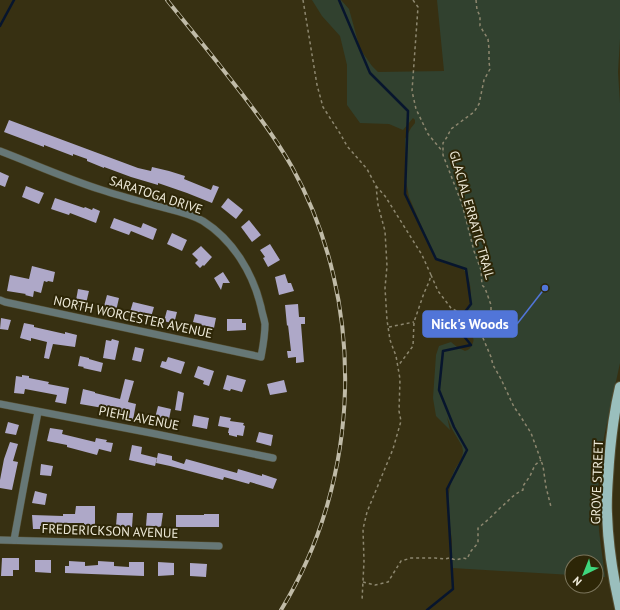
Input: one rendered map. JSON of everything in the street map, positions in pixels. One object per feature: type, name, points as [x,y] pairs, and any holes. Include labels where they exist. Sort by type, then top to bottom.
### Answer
[{"type":"main road","name":"GROVE STREET","points":[[620,387],[613,419],[607,495],[608,531],[613,578],[620,608]]},
{"type":"street","name":"SARATOGA DRIVE","points":[[0,151],[101,190],[194,217],[218,232],[230,244],[240,258],[259,297],[265,325],[261,357]]},
{"type":"street","name":"NORTH WORCESTER AVENUE","points":[[0,300],[261,357]]},
{"type":"street","name":"PIEHL AVENUE","points":[[0,404],[144,431],[273,458]]},
{"type":"street","points":[[14,540],[38,412]]},
{"type":"street","name":"FREDERICKSON AVENUE","points":[[0,540],[219,546]]},
{"type":"path","points":[[303,0],[317,84],[323,107],[347,146],[367,169],[376,186],[392,206],[422,255],[438,291],[452,308],[460,313],[466,322],[480,331],[493,365],[514,408],[520,414],[531,433],[543,466],[551,508]]},
{"type":"path","points":[[413,0],[418,7],[412,91],[416,109],[428,134],[443,152]]},
{"type":"path","name":"GLACIAL ERRATIC TRAIL","points":[[476,0],[477,10],[480,16],[480,26],[488,39],[490,49],[488,62],[490,69],[484,80],[480,104],[474,112],[451,129],[443,143],[443,152],[462,204],[474,251],[482,270],[482,285],[485,288],[491,305],[491,312],[480,331]]},
{"type":"path","points":[[362,601],[364,561],[363,529],[367,512],[393,449],[401,421],[399,411],[400,379],[396,356],[390,340],[388,327],[385,288],[387,266],[385,231],[378,205],[376,186]]},
{"type":"path","points":[[398,366],[413,346],[414,322],[431,275]]},
{"type":"path","points":[[388,327],[414,322]]},
{"type":"path","points":[[363,582],[375,585],[388,582],[402,561],[411,558],[466,559],[478,543],[478,528],[507,501],[517,493],[524,490],[523,486],[525,482],[530,476],[535,465],[541,460]]},
{"type":"green space","points":[[312,0],[341,0],[349,9],[360,49],[378,72],[444,71],[437,0],[620,0],[618,72],[620,103],[620,363],[604,437],[600,466],[598,489],[599,531],[602,554],[564,554],[564,575],[452,568],[452,541],[448,499],[452,476],[462,458],[463,451],[462,446],[447,417],[450,430],[436,416],[433,398],[436,355],[439,346],[451,342],[465,351],[472,345],[472,335],[463,321],[470,301],[471,291],[469,281],[462,268],[441,262],[434,255],[409,197],[406,181],[405,139],[415,123],[415,120],[413,118],[403,130],[389,124],[360,123],[347,105],[347,65],[340,36],[322,16]]},
{"type":"building","points":[[9,120],[138,168],[151,171],[152,167],[169,171],[185,176],[184,179],[211,190],[213,185],[219,187],[212,203],[158,183],[158,185],[104,168],[87,161],[87,159],[73,154],[73,156],[44,145],[44,147],[4,132]]},
{"type":"building","points":[[0,172],[9,176],[5,187],[0,185]]},
{"type":"building","points":[[26,186],[44,193],[39,204],[22,197]]},
{"type":"building","points":[[55,198],[84,208],[85,207],[92,210],[93,208],[100,211],[96,223],[70,213],[69,215],[51,209]]},
{"type":"building","points":[[228,198],[243,210],[236,219],[221,207]]},
{"type":"building","points":[[114,218],[141,228],[143,223],[157,229],[153,240],[131,231],[129,235],[110,228]]},
{"type":"building","points":[[249,220],[261,235],[252,242],[241,227]]},
{"type":"building","points":[[172,233],[187,240],[182,251],[167,244]]},
{"type":"building","points":[[270,244],[280,260],[268,267],[263,258],[265,257],[260,250]]},
{"type":"building","points":[[201,246],[212,257],[204,266],[203,265],[200,268],[195,263],[198,260],[192,254]]},
{"type":"building","points":[[32,266],[55,272],[53,282],[44,281],[41,293],[34,291],[33,297],[25,295],[26,294],[7,291],[10,275],[29,279]]},
{"type":"building","points":[[223,272],[230,283],[223,283],[221,290],[214,278]]},
{"type":"building","points":[[285,274],[288,283],[291,283],[294,291],[279,295],[275,277]]},
{"type":"building","points":[[78,289],[89,291],[85,308],[75,306]]},
{"type":"building","points":[[107,295],[119,298],[116,311],[111,310],[111,312],[103,310]]},
{"type":"building","points":[[133,302],[154,307],[151,317],[130,312]]},
{"type":"building","points":[[298,304],[299,317],[305,317],[305,324],[301,324],[304,362],[296,363],[296,357],[288,358],[287,351],[291,351],[285,305]]},
{"type":"building","points":[[167,310],[177,312],[174,324],[164,321]]},
{"type":"building","points":[[195,314],[216,318],[214,328],[193,322]]},
{"type":"building","points":[[1,318],[11,320],[8,330],[0,329]]},
{"type":"building","points":[[227,319],[242,319],[242,323],[246,323],[246,330],[227,331]]},
{"type":"building","points":[[24,323],[34,325],[34,327],[65,334],[65,332],[77,335],[75,347],[53,344],[49,359],[44,358],[47,342],[31,338],[31,341],[20,338]]},
{"type":"building","points":[[112,339],[119,341],[115,360],[103,358],[106,340],[111,341]]},
{"type":"building","points":[[135,347],[144,349],[141,362],[132,360]]},
{"type":"building","points":[[80,356],[103,363],[101,372],[78,366]]},
{"type":"building","points":[[168,357],[185,362],[181,374],[160,367],[162,361],[166,362]]},
{"type":"building","points":[[198,366],[214,371],[209,386],[203,384],[204,381],[194,377]]},
{"type":"building","points":[[22,375],[49,382],[48,384],[69,388],[66,404],[55,402],[57,395],[25,389],[24,394],[14,393],[16,376],[22,377]]},
{"type":"building","points":[[227,375],[246,380],[242,392],[231,389],[230,391],[223,389]]},
{"type":"building","points":[[125,379],[134,381],[128,402],[136,404],[133,420],[107,412],[107,410],[103,408],[80,404],[83,389],[120,399]]},
{"type":"building","points":[[284,380],[287,392],[270,395],[267,384]]},
{"type":"building","points":[[178,391],[184,393],[181,411],[175,410]]},
{"type":"building","points":[[158,406],[171,409],[169,419],[163,418],[162,424],[154,422]]},
{"type":"building","points":[[194,415],[209,418],[207,429],[192,426]]},
{"type":"building","points":[[220,416],[231,418],[230,421],[244,423],[243,425],[245,426],[243,436],[237,435],[237,437],[229,435],[229,428],[218,426]]},
{"type":"building","points":[[8,422],[19,425],[16,435],[5,433]]},
{"type":"building","points":[[50,428],[63,430],[62,434],[95,442],[96,438],[107,440],[106,442],[113,443],[111,452],[99,449],[97,455],[67,447],[67,445],[47,441]]},
{"type":"building","points":[[259,432],[273,435],[271,446],[256,442]]},
{"type":"building","points":[[10,442],[18,444],[13,461],[18,462],[12,490],[0,488],[4,459]]},
{"type":"building","points":[[132,445],[142,447],[141,454],[157,458],[155,466],[129,460]]},
{"type":"building","points":[[158,453],[172,456],[172,460],[184,464],[186,459],[237,473],[238,469],[277,479],[273,489],[250,482],[249,484],[224,477],[223,480],[156,463]]},
{"type":"building","points":[[41,464],[53,466],[51,476],[40,475]]},
{"type":"building","points":[[35,491],[47,494],[45,505],[32,503]]},
{"type":"building","points":[[76,506],[95,506],[95,526],[84,525],[84,523],[57,523],[44,524],[44,526],[40,526],[40,529],[33,529],[32,515],[63,516],[63,514],[75,514]]},
{"type":"building","points":[[117,513],[133,513],[132,527],[116,526]]},
{"type":"building","points":[[147,513],[163,513],[161,527],[146,526]]},
{"type":"building","points":[[219,514],[219,527],[176,527],[176,515]]},
{"type":"building","points":[[2,558],[19,558],[19,570],[13,570],[13,576],[1,576]]},
{"type":"building","points":[[35,560],[51,560],[51,573],[35,572]]},
{"type":"building","points":[[69,561],[85,562],[85,566],[98,565],[98,561],[114,562],[114,566],[129,567],[129,562],[144,562],[144,576],[65,573],[65,566],[69,566]]},
{"type":"building","points":[[158,562],[174,563],[174,575],[158,576]]},
{"type":"building","points":[[190,563],[207,564],[206,577],[190,576]]},
{"type":"waterway","points":[[0,26],[14,0]]},
{"type":"waterway","points":[[339,0],[370,73],[408,111],[405,194],[436,259],[466,269],[471,304],[455,325],[471,345],[443,351],[439,390],[454,427],[467,450],[447,489],[453,589],[427,610]]},
{"type":"railway","points":[[167,0],[245,98],[285,155],[316,220],[333,275],[343,332],[345,390],[340,448],[327,504],[308,559],[281,610]]},
{"type":"place","name":"Nick's Woods","points":[[545,288]]}]
